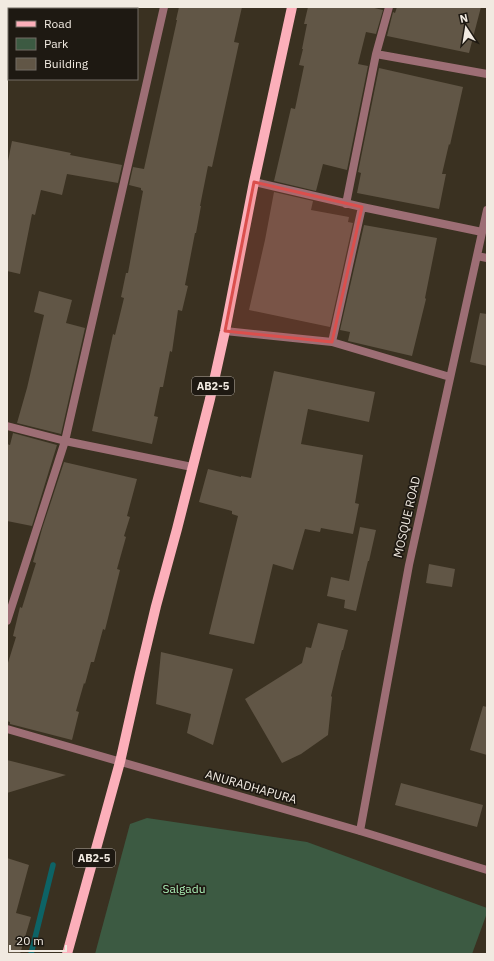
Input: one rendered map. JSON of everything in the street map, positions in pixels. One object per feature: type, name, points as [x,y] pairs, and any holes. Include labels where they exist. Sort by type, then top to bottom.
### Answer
[{"type":"main road","name":"AB2-5","points":[[67,954],[120,762],[156,606],[210,399],[254,182],[292,7]]},
{"type":"street","points":[[7,621],[65,441],[164,7]]},
{"type":"street","points":[[346,204],[376,54],[389,7]]},
{"type":"street","points":[[376,54],[487,74]]},
{"type":"street","points":[[254,182],[346,204],[482,232]]},
{"type":"street","points":[[332,342],[362,207]]},
{"type":"street","name":"MOSQUE ROAD","points":[[360,831],[408,565],[487,210]]},
{"type":"street","points":[[477,256],[487,258]]},
{"type":"street","points":[[225,331],[332,342],[450,377]]},
{"type":"street","points":[[7,426],[65,441],[192,467]]},
{"type":"street","name":"ANURADHAPURA","points":[[7,729],[360,831],[487,870]]},
{"type":"highlighted area","points":[[254,182],[362,207],[332,342],[225,331]]},
{"type":"green space","name":"Salgadu","points":[[147,818],[307,842],[487,908],[487,913],[472,954],[95,954],[130,824]]},
{"type":"building","points":[[179,7],[242,7],[234,42],[239,43],[212,167],[208,166],[185,285],[188,286],[182,311],[178,310],[172,352],[170,351],[163,387],[160,387],[154,416],[158,417],[152,444],[92,431],[113,334],[115,335],[124,298],[121,297],[126,273],[128,273],[143,191],[141,188],[129,185],[133,167],[144,169]]},
{"type":"building","points":[[308,7],[370,7],[383,10],[376,34],[366,32],[358,64],[368,66],[347,170],[323,164],[316,191],[274,181],[291,108],[295,109],[304,66],[299,65],[307,24],[304,24]]},
{"type":"building","points":[[397,7],[481,7],[469,53],[387,36],[393,12],[395,13]]},
{"type":"building","points":[[379,68],[463,87],[442,174],[446,174],[439,209],[357,193],[361,173],[358,172]]},
{"type":"building","points":[[12,141],[71,153],[70,155],[122,165],[118,183],[67,174],[62,195],[41,190],[35,215],[32,214],[20,274],[7,271],[7,166]]},
{"type":"building","points":[[274,192],[313,201],[311,210],[349,217],[348,222],[353,223],[330,327],[249,310]]},
{"type":"building","points":[[364,225],[437,238],[426,299],[412,356],[348,341],[350,332],[340,330]]},
{"type":"building","points":[[39,291],[72,300],[66,323],[85,328],[61,434],[17,423],[27,388],[44,315],[34,312]]},
{"type":"building","points":[[480,313],[487,314],[487,366],[470,362]]},
{"type":"building","points":[[274,371],[375,392],[369,422],[308,409],[301,444],[363,455],[355,503],[359,504],[353,534],[321,528],[320,532],[305,529],[293,570],[273,564],[254,644],[209,634],[238,516],[232,514],[232,511],[199,502],[208,469],[251,478]]},
{"type":"building","points":[[13,433],[57,445],[32,526],[7,521],[7,444],[10,445]]},
{"type":"building","points":[[64,462],[137,479],[127,516],[130,517],[124,536],[126,537],[117,569],[120,570],[105,630],[103,629],[94,662],[91,662],[76,711],[79,712],[72,740],[10,724],[10,722],[7,721],[7,666],[16,637],[13,636],[20,607],[22,608],[36,563],[33,562],[42,529]]},
{"type":"building","points":[[360,527],[376,530],[356,611],[344,608],[345,600],[327,596],[331,577],[349,581]]},
{"type":"building","points":[[429,564],[455,569],[452,587],[426,583]]},
{"type":"building","points":[[318,623],[348,630],[331,696],[328,735],[301,754],[282,763],[245,699],[302,663],[306,647],[311,648]]},
{"type":"building","points":[[161,652],[233,669],[213,745],[187,733],[191,714],[156,704]]},
{"type":"building","points":[[483,706],[487,707],[487,755],[470,750]]},
{"type":"building","points":[[7,760],[66,775],[7,793]]},
{"type":"building","points":[[401,783],[483,805],[477,827],[395,805]]},
{"type":"building","points":[[7,858],[29,865],[16,913],[31,917],[20,954],[7,954]]},
{"type":"waterway","points":[[31,954],[53,865]]}]
